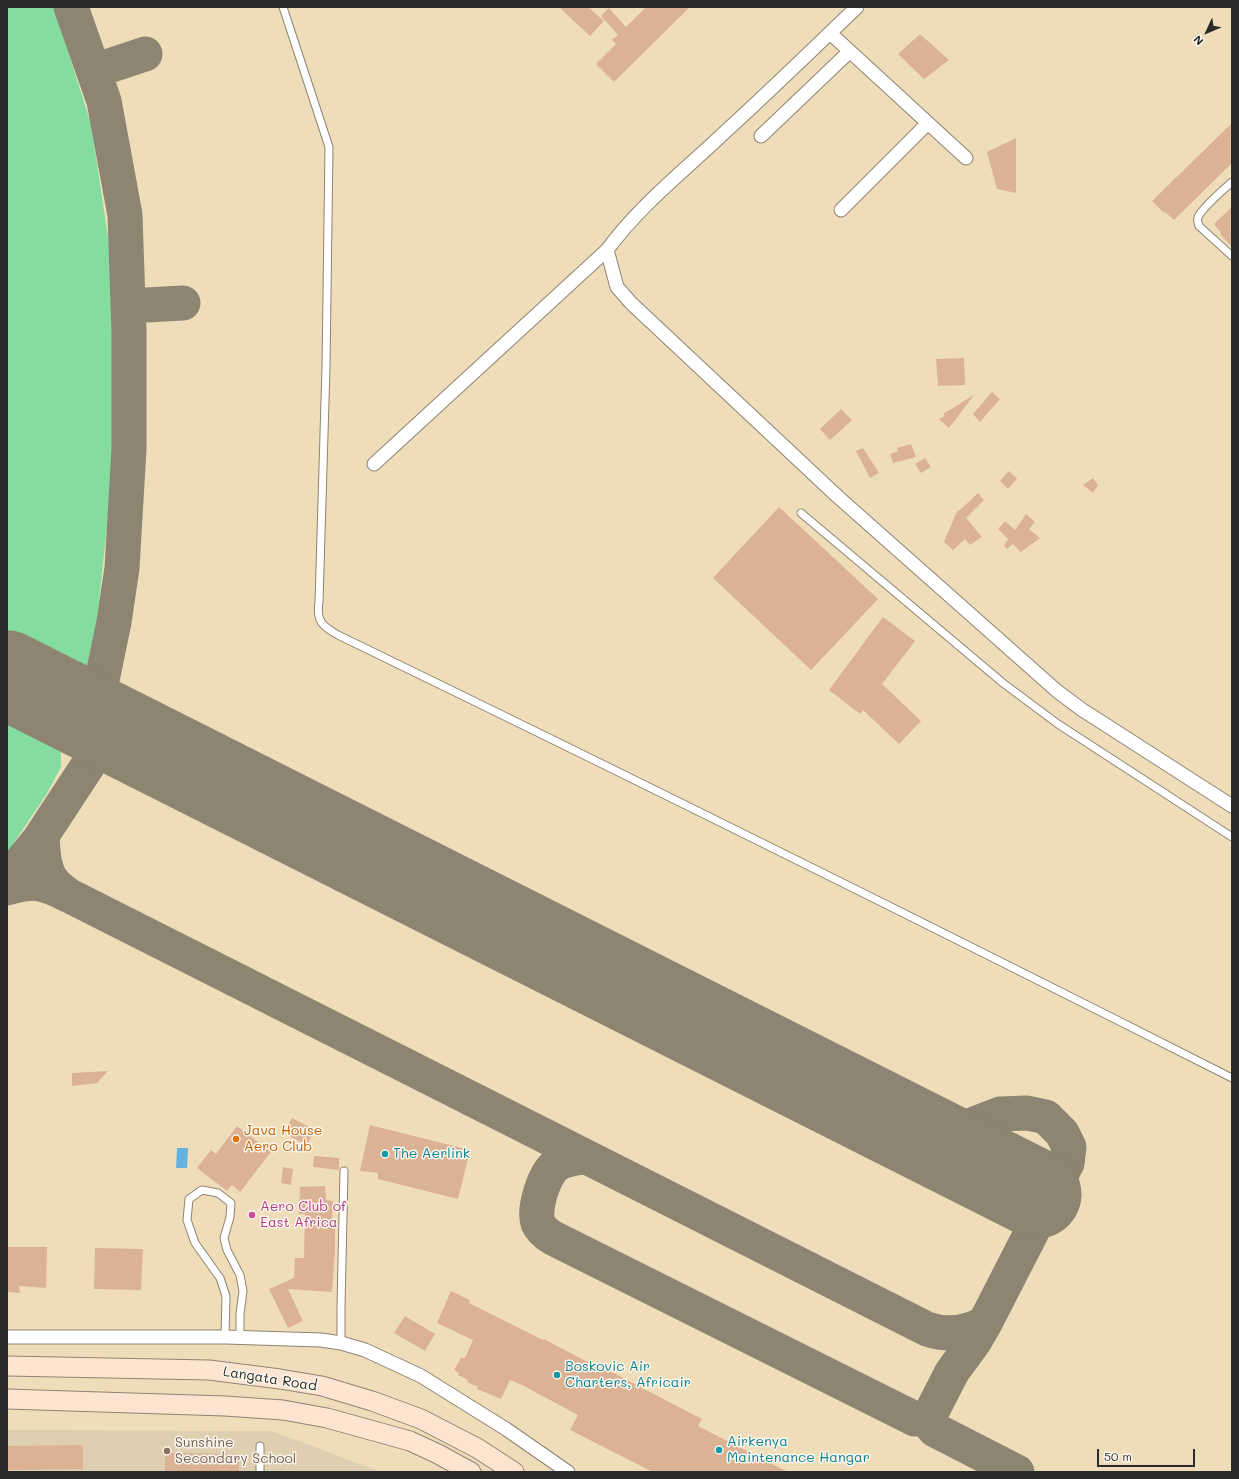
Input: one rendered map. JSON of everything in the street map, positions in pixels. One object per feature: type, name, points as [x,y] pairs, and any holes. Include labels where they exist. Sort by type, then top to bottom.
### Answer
[{"type":"main road","name":"Langata Road","points":[[7,1366],[209,1370],[280,1378],[322,1386],[372,1401],[421,1419],[477,1448],[514,1472]]},
{"type":"main road","name":"Langata Road","points":[[7,1399],[225,1406],[283,1410],[327,1418],[410,1441],[471,1472]]},
{"type":"street","points":[[374,464],[607,250],[629,223],[651,200],[747,112],[857,7]]},
{"type":"street","points":[[830,33],[966,158]]},
{"type":"street","points":[[761,136],[850,52]]},
{"type":"street","points":[[841,210],[928,123]]},
{"type":"street","points":[[607,250],[617,287],[631,303],[837,496],[1057,691],[1081,709],[1232,806]]},
{"type":"street","points":[[7,1337],[225,1337],[321,1340],[342,1343],[365,1350],[421,1376],[506,1429],[568,1472]]},
{"type":"lane","points":[[283,7],[328,147],[326,367],[319,594],[317,613],[324,627],[806,865],[1232,1078]]},
{"type":"lane","points":[[1232,182],[1203,211],[1198,217],[1197,221],[1199,226],[1232,256]]},
{"type":"lane","points":[[801,513],[997,678],[1058,724],[1232,837]]},
{"type":"lane","points":[[342,1343],[341,1307],[344,1170]]},
{"type":"lane","points":[[225,1337],[226,1296],[220,1278],[195,1244],[187,1220],[189,1199],[202,1190],[218,1193],[231,1203],[230,1217],[224,1238],[227,1250],[240,1275],[243,1291],[240,1314],[240,1338]]},
{"type":"lane","points":[[260,1446],[260,1472]]},
{"type":"shaded area","name":"Sunshine Secondary School","points":[[7,1430],[272,1431],[381,1472],[7,1472]]},
{"type":"green space","points":[[7,7],[54,7],[91,124],[109,244],[121,389],[98,612],[87,687],[7,646]]},
{"type":"green space","points":[[7,702],[58,730],[61,745],[61,767],[46,795],[7,853]]},
{"type":"water","points":[[177,1148],[188,1148],[187,1168],[176,1168]]},
{"type":"building","points":[[559,7],[588,7],[604,21],[590,36]]},
{"type":"building","points":[[646,7],[690,7],[614,82],[596,64],[616,44],[612,40],[618,35],[601,16],[609,8],[626,27]]},
{"type":"building","points":[[920,34],[949,60],[924,79],[898,54]]},
{"type":"building","points":[[1232,123],[1232,163],[1174,220],[1165,212],[1164,213],[1152,201]]},
{"type":"building","points":[[1016,138],[1016,193],[997,189],[987,152]]},
{"type":"building","points":[[1232,207],[1232,247],[1220,234],[1221,233],[1214,224]]},
{"type":"building","points":[[964,358],[965,385],[938,386],[936,359]]},
{"type":"building","points":[[992,392],[1000,399],[980,422],[973,414]]},
{"type":"building","points":[[974,395],[949,428],[939,419],[945,416],[943,414]]},
{"type":"building","points":[[841,409],[852,420],[830,440],[820,429]]},
{"type":"building","points":[[911,444],[916,457],[893,463],[890,454],[898,451],[897,448]]},
{"type":"building","points":[[863,448],[879,473],[870,478],[856,451]]},
{"type":"building","points":[[925,458],[931,467],[921,473],[915,464]]},
{"type":"building","points":[[1009,471],[1017,479],[1008,489],[1000,481]]},
{"type":"building","points":[[1093,478],[1098,485],[1093,493],[1083,485]]},
{"type":"building","points":[[978,493],[984,500],[966,518],[982,537],[970,545],[965,539],[953,550],[944,542],[958,509],[959,511]]},
{"type":"building","points":[[779,507],[878,599],[811,670],[713,578]]},
{"type":"building","points":[[1026,514],[1035,522],[1029,529],[1040,538],[1021,552],[1013,544],[1007,549],[1004,546],[1008,539],[998,529],[1005,521],[1015,530]]},
{"type":"building","points":[[883,617],[915,641],[882,684],[921,721],[899,744],[863,710],[860,714],[829,690]]},
{"type":"building","points":[[108,1071],[97,1083],[72,1086],[72,1073]]},
{"type":"building","points":[[292,1118],[315,1130],[307,1145],[287,1135],[288,1125]]},
{"type":"building","points":[[370,1125],[470,1150],[458,1199],[378,1179],[378,1173],[360,1171]]},
{"type":"building","points":[[237,1126],[271,1152],[240,1192],[232,1185],[227,1191],[197,1168],[211,1150],[216,1154]]},
{"type":"building","points":[[314,1156],[339,1158],[339,1170],[313,1167]]},
{"type":"building","points":[[283,1167],[293,1169],[291,1185],[281,1183]]},
{"type":"building","points":[[325,1186],[326,1200],[333,1201],[332,1226],[335,1226],[332,1292],[288,1289],[303,1321],[288,1328],[269,1289],[294,1278],[295,1258],[304,1258],[305,1214],[299,1214],[300,1187]]},
{"type":"building","points":[[7,1247],[47,1247],[46,1288],[19,1286],[20,1293],[7,1292]]},
{"type":"building","points":[[95,1248],[143,1249],[141,1290],[94,1289]]},
{"type":"building","points":[[451,1291],[470,1300],[469,1303],[543,1340],[544,1339],[601,1369],[602,1367],[702,1419],[698,1426],[788,1472],[653,1472],[570,1430],[578,1415],[524,1386],[510,1380],[501,1399],[477,1389],[478,1387],[467,1382],[468,1380],[458,1375],[459,1373],[454,1370],[461,1358],[465,1358],[473,1340],[437,1323]]},
{"type":"building","points":[[405,1316],[435,1334],[425,1351],[394,1333]]},
{"type":"building","points":[[83,1445],[83,1469],[7,1470],[7,1446]]},
{"type":"building","points":[[165,1453],[239,1454],[239,1472],[165,1472]]},
{"type":"taxiway","points":[[71,7],[104,101],[125,215],[129,332],[129,449],[122,568],[114,622],[102,680],[91,717]]},
{"type":"taxiway","points":[[94,71],[145,54]]},
{"type":"taxiway","points":[[128,306],[183,303]]},
{"type":"taxiway","points":[[62,703],[80,713],[91,722],[98,734],[99,741]]},
{"type":"taxiway","points":[[7,879],[39,840],[98,750],[106,742],[125,742],[143,746],[177,761]]},
{"type":"taxiway","points":[[7,888],[32,883],[45,885],[68,895],[55,884],[47,871],[44,860],[42,836]]},
{"type":"taxiway","points":[[68,895],[927,1329],[949,1333],[964,1331],[985,1323]]},
{"type":"taxiway","points":[[585,1157],[562,1161],[556,1165],[547,1176],[538,1201],[537,1209],[539,1226],[547,1234],[915,1419],[924,1419],[930,1415],[952,1372],[974,1342],[985,1323],[1067,1163],[1069,1147],[1062,1133],[1046,1117],[1027,1113],[1000,1114],[956,1131]]},
{"type":"taxiway","points":[[930,1415],[930,1423],[935,1430],[1017,1472]]},
{"type":"runway","points":[[7,675],[1037,1194]]},
{"type":"place","name":"Java House Aero Club","points":[[236,1139]]},
{"type":"place","name":"The Aerlink","points":[[385,1154]]},
{"type":"place","name":"Aero Club of East Africa","points":[[252,1215]]},
{"type":"place","name":"Boskovic Air Charters, Africair","points":[[557,1375]]},
{"type":"place","name":"Airkenya Maintenance Hangar","points":[[719,1450]]},
{"type":"place","name":"Sunshine Secondary School","points":[[167,1451]]}]
